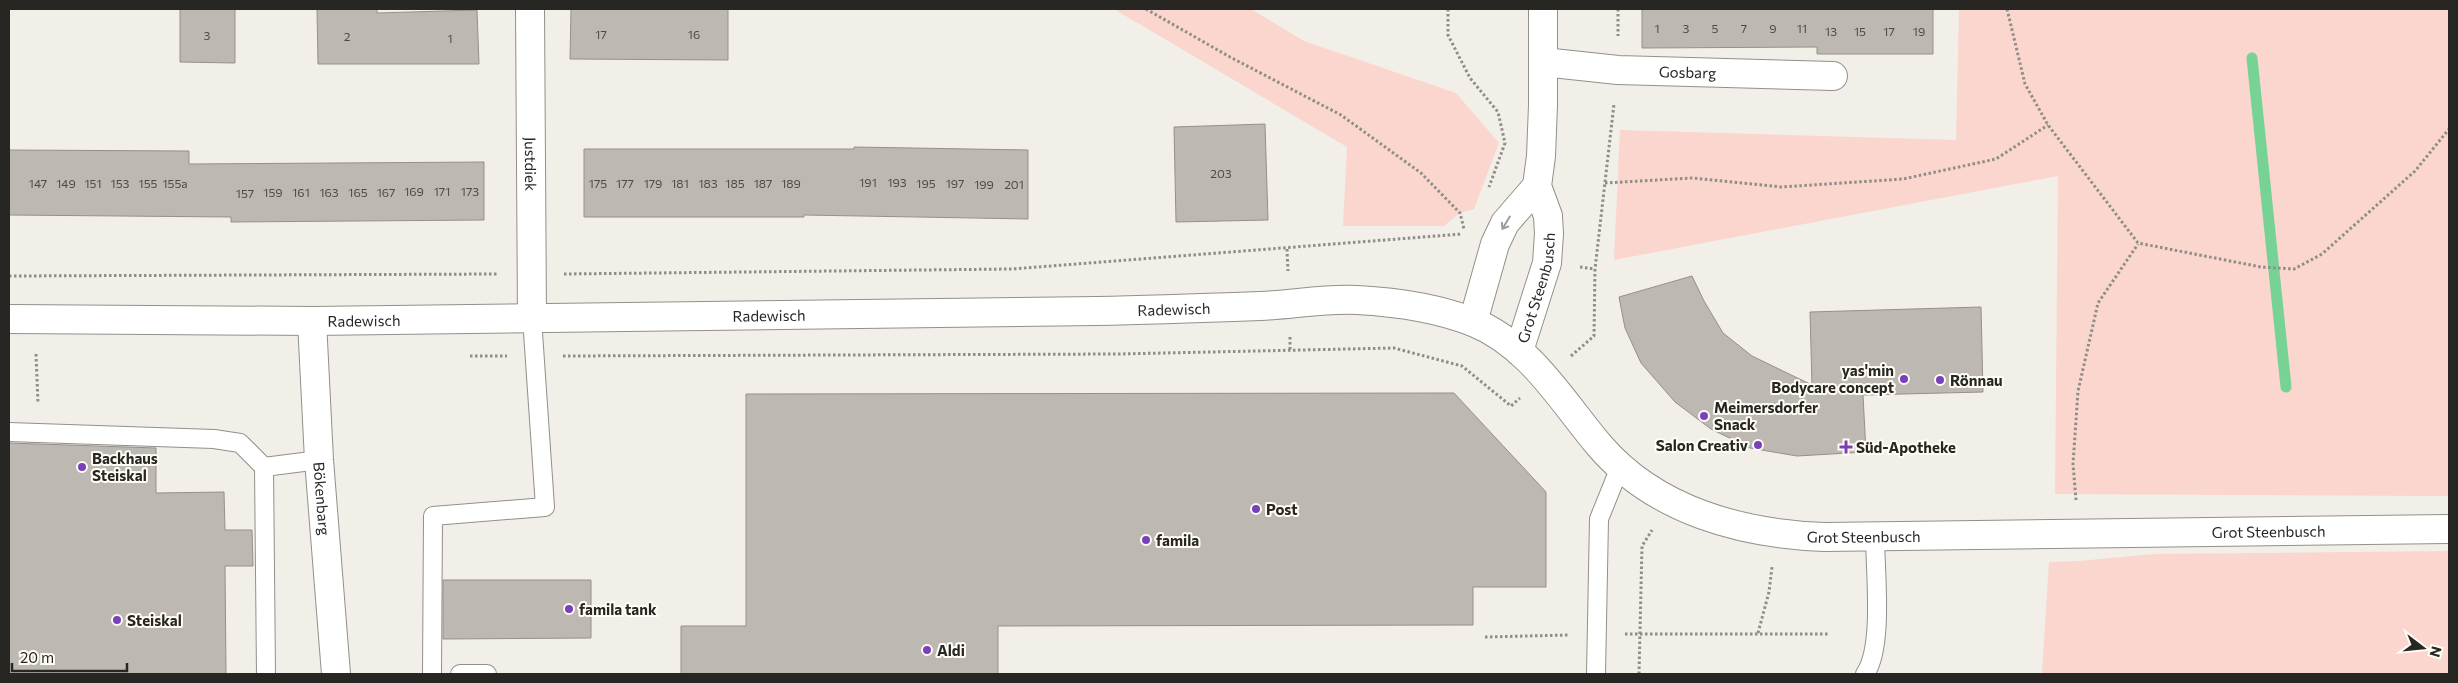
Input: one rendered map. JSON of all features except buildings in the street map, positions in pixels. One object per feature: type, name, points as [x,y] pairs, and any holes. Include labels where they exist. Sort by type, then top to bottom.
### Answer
[{"type":"street","name":"Justdiek","points":[[530,9],[532,318]]},
{"type":"street","name":"Grot Steenbusch","points":[[1544,9],[1541,156],[1537,186],[1548,216],[1550,234],[1547,263],[1519,351],[1545,376],[1599,445],[1620,467],[1669,501],[1715,520],[1775,534],[1825,537],[2449,529]]},
{"type":"street","name":"Gosbarg","points":[[1544,62],[1618,70],[1832,76]]},
{"type":"street","points":[[1473,322],[1498,237],[1517,207],[1537,186]]},
{"type":"street","name":"Radewisch","points":[[9,319],[312,321],[1106,311],[1198,309],[1356,300],[1432,310],[1473,322],[1497,335],[1519,351]]},
{"type":"street","name":"Bökenbarg","points":[[312,321],[319,460],[336,674]]},
{"type":"lane","points":[[432,674],[433,516],[545,507],[532,318]]},
{"type":"lane","points":[[9,432],[214,439],[240,443],[264,466],[266,674]]},
{"type":"lane","points":[[264,466],[319,460]]},
{"type":"lane","points":[[1596,674],[1599,519],[1620,467]]},
{"type":"lane","points":[[1866,674],[1873,656],[1876,630],[1875,536]]},
{"type":"lane","points":[[465,674],[487,674]]},
{"type":"path","points":[[1146,9],[1230,57],[1341,115],[1422,173],[1460,214],[1466,234]]},
{"type":"path","points":[[1448,9],[1448,35],[1470,78],[1498,112],[1505,143],[1486,194]]},
{"type":"path","points":[[468,356],[1118,354],[1394,348],[1462,366],[1511,406],[1594,336],[1595,269],[1618,70],[1618,9]]},
{"type":"path","points":[[2007,9],[2025,84],[2048,125],[2138,243],[2261,267],[2294,269],[2322,254],[2415,171],[2449,129]]},
{"type":"path","points":[[1605,183],[1692,178],[1781,187],[1903,179],[1996,159],[2048,125]]},
{"type":"path","points":[[1466,234],[1471,226]]},
{"type":"path","points":[[9,276],[531,274],[1012,269],[1466,234]]},
{"type":"path","points":[[2078,533],[2073,464],[2078,391],[2098,302],[2138,243]]},
{"type":"path","points":[[1547,263],[1595,269]]},
{"type":"path","points":[[27,354],[46,354]]},
{"type":"path","points":[[36,354],[38,432]]},
{"type":"path","points":[[1638,674],[1642,546],[1669,501]]},
{"type":"path","points":[[1758,633],[1769,592],[1775,534]]},
{"type":"path","points":[[1485,637],[1596,634],[1830,634]]},
{"type":"shaded area","points":[[1114,9],[1251,9],[1304,41],[1456,93],[1499,143],[1474,209],[1460,213],[1444,226],[1343,226],[1347,147]]},
{"type":"shaded area","points":[[1959,9],[2449,9],[2449,496],[2055,494],[2058,176],[1614,260],[1620,130],[1956,140]]},
{"type":"shaded area","points":[[2449,551],[2449,674],[2042,674],[2049,562],[2154,554]]},
{"type":"waterway","points":[[2252,58],[2286,387]]},
{"type":"place","name":"yas'min Bodycare concept","points":[[1904,379]]},
{"type":"place","name":"Rönnau","points":[[1940,380]]},
{"type":"place","name":"Meimersdorfer Snack","points":[[1704,416]]},
{"type":"place","name":"Salon Creativ","points":[[1758,445]]},
{"type":"place","name":"Süd-Apotheke","points":[[1846,447]]},
{"type":"place","name":"Backhaus Steiskal","points":[[82,467]]},
{"type":"place","name":"Post","points":[[1256,509]]},
{"type":"place","name":"famila","points":[[1146,540]]},
{"type":"place","name":"famila tank","points":[[569,609]]},
{"type":"place","name":"Steiskal","points":[[117,620]]},
{"type":"place","name":"Aldi","points":[[927,650]]}]
